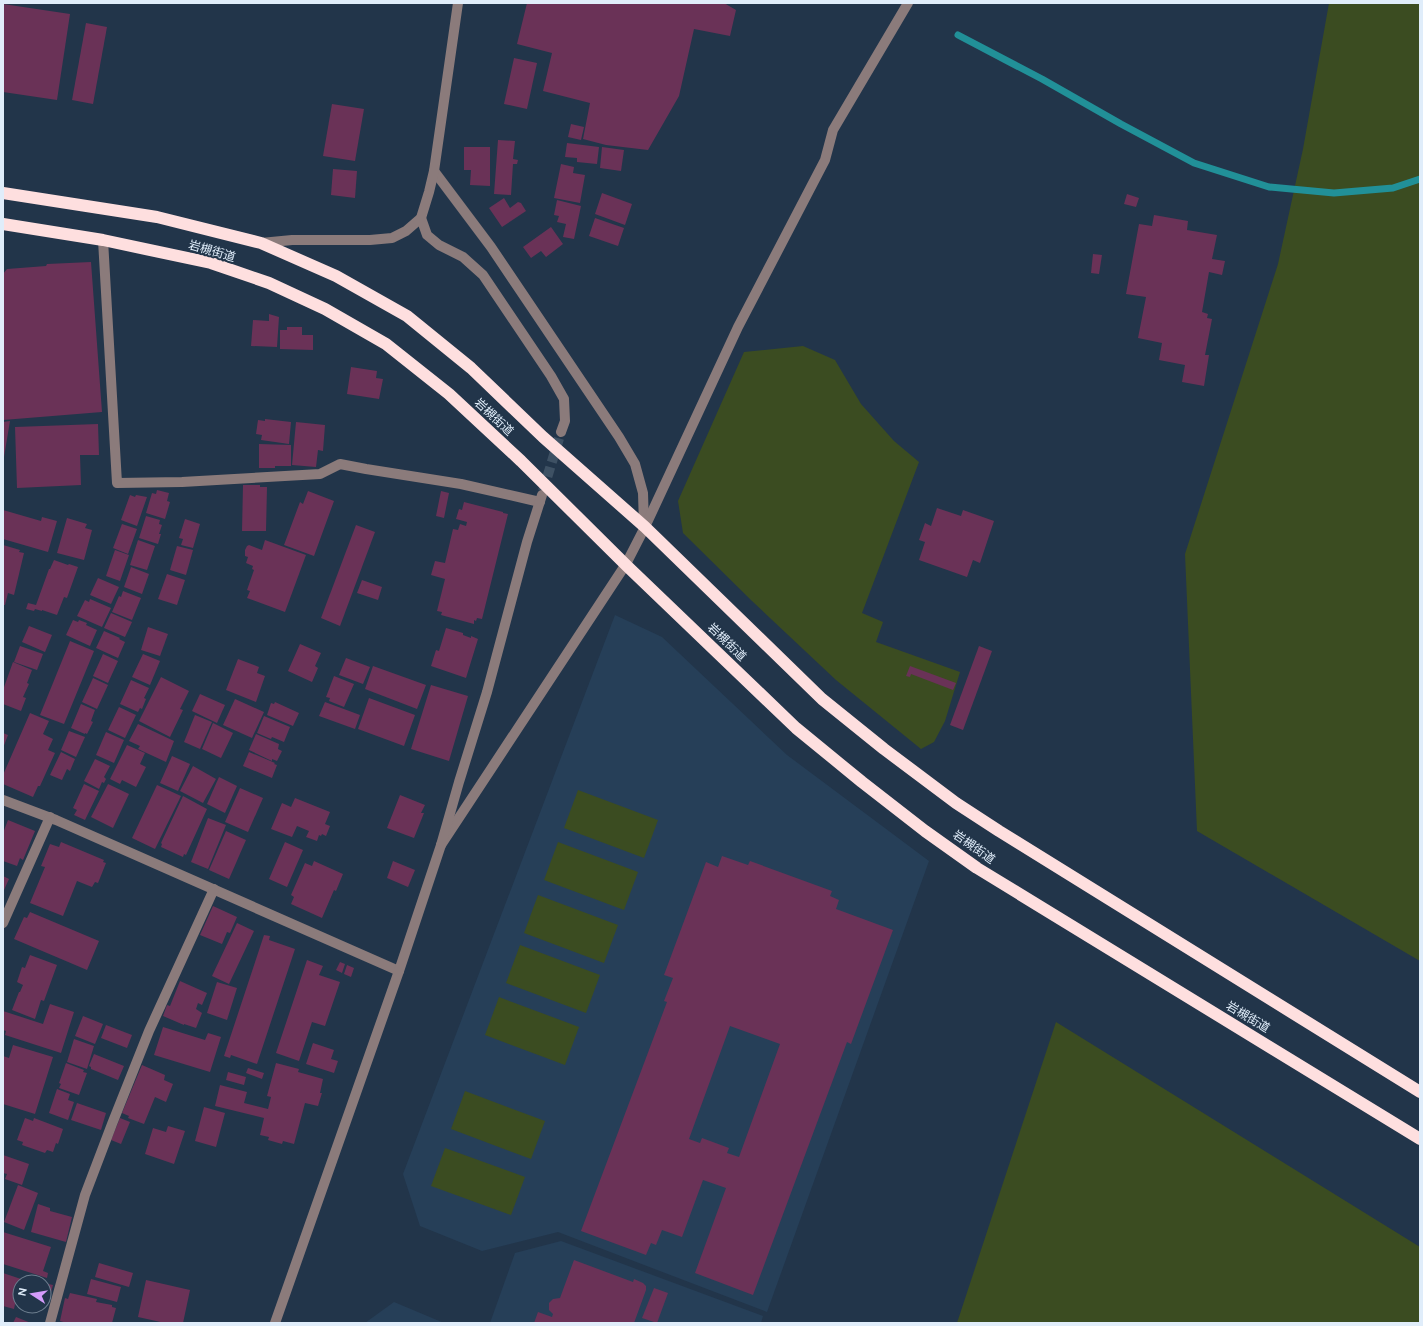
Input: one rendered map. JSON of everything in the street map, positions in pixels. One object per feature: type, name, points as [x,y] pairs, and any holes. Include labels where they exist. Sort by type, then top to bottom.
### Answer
[{"type":"highway","name":"岩槻街道","points":[[3,193],[157,217],[261,243],[336,276],[406,316],[471,368],[543,437],[644,527],[822,699],[884,749],[956,803],[1000,832],[1420,1092]]},
{"type":"highway","name":"岩槻街道","points":[[3,224],[103,240],[211,263],[269,283],[324,309],[386,344],[449,394],[521,461],[796,728],[862,782],[977,868],[1420,1139]]},
{"type":"street","points":[[261,243],[292,240],[370,240],[392,238],[406,231],[421,218],[434,171],[458,3]]},
{"type":"street","points":[[441,845],[626,564],[738,327],[825,160],[833,130],[908,3]]},
{"type":"street","points":[[434,171],[491,247],[620,437],[635,464],[643,493],[644,527]]},
{"type":"street","points":[[421,218],[427,235],[439,244],[462,256],[483,275],[550,376],[564,399],[564,421],[561,432]]},
{"type":"street","points":[[103,240],[117,483],[182,482],[320,474],[340,464],[541,498],[527,542],[487,692],[441,845],[399,970],[275,1323]]},
{"type":"street","points":[[3,800],[50,817],[399,970]]},
{"type":"street","points":[[3,923],[50,817]]},
{"type":"street","points":[[50,1323],[85,1196],[109,1131],[149,1031],[214,889]]},
{"type":"shaded area","points":[[615,615],[662,637],[787,755],[929,861],[767,1312],[558,1232],[482,1251],[420,1226],[403,1174]]},
{"type":"shaded area","points":[[561,1241],[763,1316],[761,1323],[490,1323],[515,1253]]},
{"type":"shaded area","points":[[394,1302],[444,1323],[365,1323]]},
{"type":"green space","points":[[1329,3],[1420,3],[1420,961],[1197,831],[1185,554],[1278,264],[1303,149]]},
{"type":"green space","points":[[803,346],[835,360],[861,404],[894,441],[919,462],[862,613],[883,622],[876,642],[960,672],[945,721],[934,742],[921,749],[836,680],[752,601],[683,533],[678,501],[744,352]]},
{"type":"green space","points":[[578,790],[658,820],[644,858],[564,828]]},
{"type":"green space","points":[[558,842],[638,872],[624,910],[544,880]]},
{"type":"green space","points":[[538,895],[618,925],[604,963],[524,933]]},
{"type":"green space","points":[[520,945],[600,975],[586,1013],[506,983]]},
{"type":"green space","points":[[499,997],[579,1027],[565,1065],[485,1035]]},
{"type":"green space","points":[[1056,1022],[1420,1247],[1420,1323],[957,1323]]},
{"type":"green space","points":[[465,1091],[545,1121],[531,1159],[451,1129]]},
{"type":"green space","points":[[445,1148],[525,1177],[511,1215],[431,1186]]},
{"type":"building","points":[[527,3],[724,3],[736,10],[730,36],[694,29],[679,96],[648,150],[606,145],[583,139],[590,103],[543,91],[552,53],[517,44]]},
{"type":"building","points":[[3,4],[70,14],[57,100],[3,92]]},
{"type":"building","points":[[86,23],[107,27],[93,104],[72,100]]},
{"type":"building","points":[[514,58],[537,63],[527,109],[504,104]]},
{"type":"building","points":[[332,104],[364,109],[355,161],[323,156]]},
{"type":"building","points":[[571,124],[584,127],[581,140],[568,137]]},
{"type":"building","points":[[498,140],[515,141],[513,159],[518,160],[517,164],[513,164],[511,195],[494,194]]},
{"type":"building","points":[[567,143],[599,147],[597,164],[577,162],[577,158],[565,157]]},
{"type":"building","points":[[464,147],[490,147],[490,186],[470,185],[471,170],[464,170]]},
{"type":"building","points":[[602,147],[624,150],[621,171],[600,168]]},
{"type":"building","points":[[561,164],[574,167],[573,173],[585,175],[580,203],[554,198]]},
{"type":"building","points":[[333,169],[357,171],[355,198],[331,195]]},
{"type":"building","points":[[602,193],[632,204],[625,225],[595,214]]},
{"type":"building","points":[[1127,194],[1139,198],[1136,207],[1124,204]]},
{"type":"building","points":[[504,198],[510,208],[518,202],[521,203],[526,211],[502,227],[489,208]]},
{"type":"building","points":[[557,200],[581,206],[574,239],[563,237],[566,224],[557,222],[559,216],[554,215]]},
{"type":"building","points":[[1154,215],[1188,221],[1187,230],[1217,235],[1212,259],[1225,261],[1222,275],[1209,272],[1202,312],[1208,314],[1207,318],[1212,319],[1205,355],[1209,355],[1204,386],[1182,382],[1185,365],[1159,360],[1162,343],[1138,338],[1146,297],[1126,294],[1139,224],[1152,226]]},
{"type":"building","points":[[595,218],[624,228],[618,246],[589,236]]},
{"type":"building","points":[[551,227],[563,244],[546,257],[541,251],[531,258],[523,247]]},
{"type":"building","points":[[1093,254],[1102,255],[1099,274],[1091,273]]},
{"type":"building","points":[[91,262],[102,412],[3,420],[3,274],[7,269],[46,266],[47,264]]},
{"type":"building","points":[[269,314],[279,317],[277,347],[251,346],[253,320],[269,321]]},
{"type":"building","points":[[287,327],[302,327],[302,335],[313,335],[313,350],[280,349],[280,330],[287,330]]},
{"type":"building","points":[[351,367],[377,371],[376,378],[383,379],[379,399],[347,394]]},
{"type":"building","points":[[265,419],[291,422],[289,444],[261,440],[262,435],[256,434],[258,420],[265,421]]},
{"type":"building","points":[[10,421],[4,457],[3,457],[3,422]]},
{"type":"building","points":[[296,422],[325,425],[323,451],[318,450],[316,467],[292,465]]},
{"type":"building","points":[[98,424],[99,455],[80,455],[81,485],[17,488],[15,427]]},
{"type":"building","points":[[259,444],[291,445],[291,466],[259,468]]},
{"type":"building","points":[[243,485],[260,485],[260,487],[267,487],[266,531],[242,531]]},
{"type":"building","points":[[157,490],[169,493],[167,501],[170,502],[165,519],[146,513],[152,493],[156,494]]},
{"type":"building","points":[[308,491],[334,501],[314,556],[284,545],[300,502],[303,504]]},
{"type":"building","points":[[441,491],[449,493],[444,518],[436,516]]},
{"type":"building","points":[[130,495],[135,497],[136,495],[147,497],[137,526],[121,520]]},
{"type":"building","points":[[464,502],[508,514],[482,619],[477,618],[476,621],[474,620],[474,624],[441,615],[442,612],[437,611],[445,579],[431,575],[435,561],[445,563],[453,529],[458,530],[460,524],[466,526],[467,522],[456,519],[459,509],[462,510]]},
{"type":"building","points":[[937,508],[961,516],[963,510],[994,521],[980,563],[973,560],[967,577],[919,560],[925,542],[919,540],[925,523],[931,526]]},
{"type":"building","points":[[3,510],[41,521],[42,517],[57,521],[48,552],[3,539]]},
{"type":"building","points":[[146,516],[160,520],[159,524],[162,525],[158,544],[139,538]]},
{"type":"building","points":[[67,518],[87,524],[85,528],[92,530],[84,560],[57,553]]},
{"type":"building","points":[[185,519],[200,524],[193,548],[181,545],[183,539],[179,538]]},
{"type":"building","points":[[122,524],[137,529],[128,554],[113,548]]},
{"type":"building","points":[[356,525],[375,532],[340,626],[321,618]]},
{"type":"building","points":[[138,540],[155,546],[147,570],[130,565]]},
{"type":"building","points":[[265,540],[306,555],[285,612],[247,598],[250,591],[247,590],[254,570],[252,569],[253,566],[246,563],[248,557],[245,556],[245,550],[249,545],[262,550]]},
{"type":"building","points":[[3,545],[20,550],[19,552],[24,553],[14,595],[8,593],[5,605],[3,605]]},
{"type":"building","points":[[177,546],[193,550],[186,575],[170,570]]},
{"type":"building","points":[[115,550],[129,555],[120,581],[106,576]]},
{"type":"building","points":[[54,560],[78,567],[67,598],[64,597],[57,615],[42,610],[35,609],[34,611],[26,609],[28,603],[36,605],[49,569]]},
{"type":"building","points":[[131,567],[149,574],[142,594],[124,587]]},
{"type":"building","points":[[167,574],[185,580],[177,605],[158,599]]},
{"type":"building","points":[[98,578],[119,587],[111,604],[90,595]]},
{"type":"building","points":[[362,580],[382,587],[378,600],[357,593]]},
{"type":"building","points":[[123,591],[141,598],[132,620],[112,612],[119,596],[121,597]]},
{"type":"building","points":[[90,599],[111,608],[102,627],[77,616],[85,600],[89,602]]},
{"type":"building","points":[[111,613],[132,622],[125,637],[104,628]]},
{"type":"building","points":[[73,620],[78,622],[79,620],[87,623],[86,625],[97,630],[90,646],[66,635]]},
{"type":"building","points":[[29,626],[52,635],[45,652],[22,642]]},
{"type":"building","points":[[148,627],[168,634],[160,656],[141,650]]},
{"type":"building","points":[[446,628],[463,633],[463,635],[471,638],[471,636],[478,639],[466,678],[431,666],[436,650],[439,651]]},
{"type":"building","points":[[104,631],[120,638],[119,639],[125,642],[118,658],[96,648]]},
{"type":"building","points":[[70,641],[94,651],[64,724],[40,715]]},
{"type":"building","points":[[300,644],[321,653],[315,666],[318,668],[312,682],[288,671]]},
{"type":"building","points":[[20,646],[43,654],[37,670],[14,662]]},
{"type":"building","points":[[979,646],[992,651],[963,730],[950,725]]},
{"type":"building","points":[[103,654],[118,661],[108,683],[93,676]]},
{"type":"building","points":[[143,654],[160,661],[150,685],[132,677]]},
{"type":"building","points":[[346,658],[370,667],[363,684],[339,675]]},
{"type":"building","points":[[238,659],[259,667],[257,673],[265,676],[256,702],[226,690]]},
{"type":"building","points":[[13,662],[32,670],[27,683],[29,684],[23,697],[26,698],[21,711],[3,704],[3,690]]},
{"type":"building","points":[[373,666],[426,685],[417,709],[365,689]]},
{"type":"building","points":[[910,666],[956,683],[953,690],[911,674],[910,677],[906,676]]},
{"type":"building","points":[[334,676],[354,684],[344,707],[329,701],[330,698],[326,697]]},
{"type":"building","points":[[161,677],[189,691],[180,709],[183,710],[170,737],[139,721]]},
{"type":"building","points":[[93,678],[108,685],[97,709],[82,702]]},
{"type":"building","points":[[131,680],[149,688],[144,698],[146,699],[142,709],[140,708],[138,712],[120,704]]},
{"type":"building","points":[[431,685],[468,696],[449,761],[411,749]]},
{"type":"building","points":[[200,694],[225,705],[217,723],[192,711]]},
{"type":"building","points":[[369,698],[415,715],[404,746],[358,729]]},
{"type":"building","points":[[235,699],[264,712],[252,738],[223,725]]},
{"type":"building","points":[[275,702],[299,713],[293,726],[267,715],[271,703],[274,704]]},
{"type":"building","points":[[325,702],[360,715],[355,729],[319,716]]},
{"type":"building","points":[[81,704],[95,710],[91,721],[93,722],[87,734],[71,728]]},
{"type":"building","points":[[119,707],[136,715],[125,738],[108,730]]},
{"type":"building","points":[[30,713],[49,721],[43,734],[53,739],[48,750],[55,753],[40,786],[38,786],[33,797],[3,784],[3,775]]},
{"type":"building","points":[[195,715],[212,722],[200,749],[184,742]]},
{"type":"building","points":[[264,716],[290,727],[284,742],[272,737],[271,739],[257,733]]},
{"type":"building","points":[[213,723],[233,733],[221,758],[202,749]]},
{"type":"building","points":[[138,724],[174,741],[166,762],[138,749],[140,746],[129,741]]},
{"type":"building","points":[[69,731],[85,737],[76,757],[61,750]]},
{"type":"building","points":[[106,732],[124,740],[114,763],[96,755]]},
{"type":"building","points":[[3,733],[8,735],[3,748]]},
{"type":"building","points":[[256,734],[279,744],[278,749],[282,751],[277,761],[272,759],[272,761],[249,750]]},
{"type":"building","points":[[127,745],[145,753],[140,764],[146,767],[136,787],[122,780],[120,784],[110,779]]},
{"type":"building","points":[[61,752],[75,759],[70,771],[67,769],[62,780],[50,775]]},
{"type":"building","points":[[249,752],[277,765],[272,778],[243,766]]},
{"type":"building","points":[[172,756],[190,764],[178,791],[160,783]]},
{"type":"building","points":[[95,759],[110,766],[104,777],[106,779],[104,783],[102,782],[99,789],[84,781]]},
{"type":"building","points":[[193,766],[216,779],[203,803],[180,791]]},
{"type":"building","points":[[219,777],[237,786],[225,813],[207,804]]},
{"type":"building","points":[[84,784],[99,791],[85,820],[74,815],[77,810],[73,808]]},
{"type":"building","points":[[108,784],[129,794],[113,828],[91,817]]},
{"type":"building","points":[[157,785],[181,796],[155,849],[132,838]]},
{"type":"building","points":[[240,788],[263,798],[248,832],[225,822]]},
{"type":"building","points":[[400,795],[425,805],[421,813],[424,813],[414,838],[387,828]]},
{"type":"building","points":[[183,796],[207,809],[186,855],[184,854],[183,857],[161,847],[161,843]]},
{"type":"building","points":[[295,798],[330,812],[325,824],[330,826],[326,836],[322,834],[321,836],[319,835],[317,841],[306,837],[309,831],[297,826],[292,837],[271,829],[282,803],[291,807]]},
{"type":"building","points":[[208,818],[226,825],[208,869],[191,862]]},
{"type":"building","points":[[8,820],[35,831],[23,860],[20,858],[17,866],[3,861],[3,833]]},
{"type":"building","points":[[226,831],[246,840],[229,879],[209,870]]},
{"type":"building","points":[[61,842],[104,860],[103,862],[106,863],[98,883],[95,882],[92,887],[77,881],[63,916],[30,903],[45,867],[41,866],[50,844],[59,847]]},
{"type":"building","points":[[285,842],[303,850],[287,887],[269,879]]},
{"type":"building","points":[[722,856],[748,865],[750,861],[832,891],[830,896],[839,900],[836,909],[893,930],[851,1044],[847,1042],[753,1295],[695,1273],[726,1188],[703,1180],[682,1237],[662,1230],[656,1245],[651,1243],[646,1255],[581,1231],[667,1002],[664,1001],[673,978],[664,975],[706,862],[718,867]],"holes":[[[730,1026],[780,1044],[739,1157],[727,1153],[729,1148],[702,1138],[700,1143],[689,1139]]]},
{"type":"building","points":[[314,861],[343,874],[336,891],[334,890],[322,918],[291,904],[294,897],[291,895],[305,863],[312,866]]},
{"type":"building","points":[[393,861],[415,870],[408,887],[387,878]]},
{"type":"building","points":[[3,876],[9,879],[4,890],[3,890]]},
{"type":"building","points":[[213,906],[237,917],[230,933],[227,932],[222,944],[200,935]]},
{"type":"building","points":[[30,912],[99,941],[87,970],[14,939],[24,917],[27,918]]},
{"type":"building","points":[[237,923],[254,931],[229,984],[212,976]]},
{"type":"building","points":[[264,935],[270,936],[269,940],[295,949],[257,1064],[231,1055],[230,1058],[224,1056]]},
{"type":"building","points":[[30,955],[57,965],[44,1001],[41,1000],[35,1019],[12,1010],[23,985],[17,982],[22,967],[25,968]]},
{"type":"building","points":[[307,960],[323,966],[319,975],[340,982],[325,1026],[312,1022],[299,1061],[276,1053]]},
{"type":"building","points":[[340,962],[345,964],[342,973],[336,970]]},
{"type":"building","points":[[347,965],[354,968],[351,977],[344,974]]},
{"type":"building","points":[[180,981],[207,993],[202,1005],[198,1003],[196,1009],[202,1013],[196,1028],[184,1025],[163,1016],[167,1005],[170,1006]]},
{"type":"building","points":[[217,982],[237,988],[227,1020],[207,1013]]},
{"type":"building","points":[[50,1004],[74,1012],[61,1053],[5,1035],[6,1031],[3,1030],[3,1011],[43,1024]]},
{"type":"building","points":[[83,1016],[103,1024],[95,1044],[75,1036]]},
{"type":"building","points":[[106,1025],[132,1035],[127,1048],[101,1038]]},
{"type":"building","points":[[163,1027],[205,1040],[208,1033],[221,1037],[210,1072],[154,1055]]},
{"type":"building","points":[[74,1039],[94,1046],[87,1069],[67,1062]]},
{"type":"building","points":[[313,1043],[334,1050],[331,1059],[338,1061],[334,1073],[306,1064]]},
{"type":"building","points":[[13,1045],[53,1057],[35,1114],[3,1104],[3,1056],[9,1058]]},
{"type":"building","points":[[94,1054],[124,1066],[118,1080],[91,1069],[89,1066]]},
{"type":"building","points":[[66,1063],[84,1070],[83,1072],[87,1073],[79,1095],[59,1088],[61,1084],[59,1083]]},
{"type":"building","points":[[276,1063],[299,1069],[298,1072],[323,1079],[320,1093],[322,1093],[318,1106],[305,1103],[294,1144],[283,1141],[282,1144],[268,1140],[269,1137],[260,1135],[264,1118],[215,1106],[220,1085],[247,1092],[244,1103],[268,1109],[271,1097],[267,1096]]},
{"type":"building","points":[[142,1065],[165,1075],[164,1080],[173,1084],[166,1102],[155,1097],[144,1124],[128,1118],[129,1116],[122,1113]]},
{"type":"building","points":[[248,1068],[264,1073],[262,1079],[246,1073]]},
{"type":"building","points":[[228,1072],[246,1077],[244,1085],[226,1080]]},
{"type":"building","points":[[57,1089],[70,1094],[68,1100],[74,1102],[68,1120],[49,1113]]},
{"type":"building","points":[[77,1103],[106,1113],[101,1130],[71,1120]]},
{"type":"building","points":[[204,1107],[225,1113],[216,1147],[195,1141]]},
{"type":"building","points":[[25,1118],[33,1121],[34,1118],[63,1129],[58,1144],[56,1143],[53,1152],[47,1150],[45,1153],[22,1145],[23,1142],[17,1140]]},
{"type":"building","points":[[120,1118],[130,1122],[121,1144],[111,1140]]},
{"type":"building","points":[[168,1126],[185,1131],[174,1164],[145,1154],[153,1128],[166,1132]]},
{"type":"building","points":[[3,1155],[29,1164],[22,1185],[5,1179],[7,1174],[3,1173]]},
{"type":"building","points":[[18,1185],[38,1193],[24,1230],[4,1222]]},
{"type":"building","points":[[38,1204],[50,1208],[50,1211],[72,1217],[66,1242],[31,1232]]},
{"type":"building","points":[[3,1232],[51,1247],[43,1271],[48,1274],[34,1274],[3,1264]]},
{"type":"building","points":[[574,1260],[633,1282],[634,1279],[646,1286],[646,1290],[634,1323],[534,1323],[538,1312],[552,1317],[553,1314],[549,1310],[549,1303],[553,1299],[560,1298]]},
{"type":"building","points":[[99,1263],[133,1273],[129,1287],[95,1277]]},
{"type":"building","points":[[3,1273],[12,1276],[12,1308],[3,1306]]},
{"type":"building","points":[[91,1279],[121,1287],[117,1302],[87,1294]]},
{"type":"building","points":[[146,1280],[190,1290],[183,1323],[165,1323],[138,1317]]},
{"type":"building","points":[[654,1288],[668,1293],[657,1323],[642,1318]]},
{"type":"building","points":[[70,1293],[97,1299],[96,1302],[112,1305],[112,1307],[116,1308],[112,1323],[67,1323],[60,1321],[65,1298],[68,1299]]},
{"type":"building","points":[[16,1317],[31,1323],[13,1323]]},
{"type":"waterway","points":[[958,35],[1042,79],[1194,163],[1269,187],[1334,193],[1393,188],[1420,179]]},
{"type":"tunnel","points":[[543,491],[561,432]]}]
